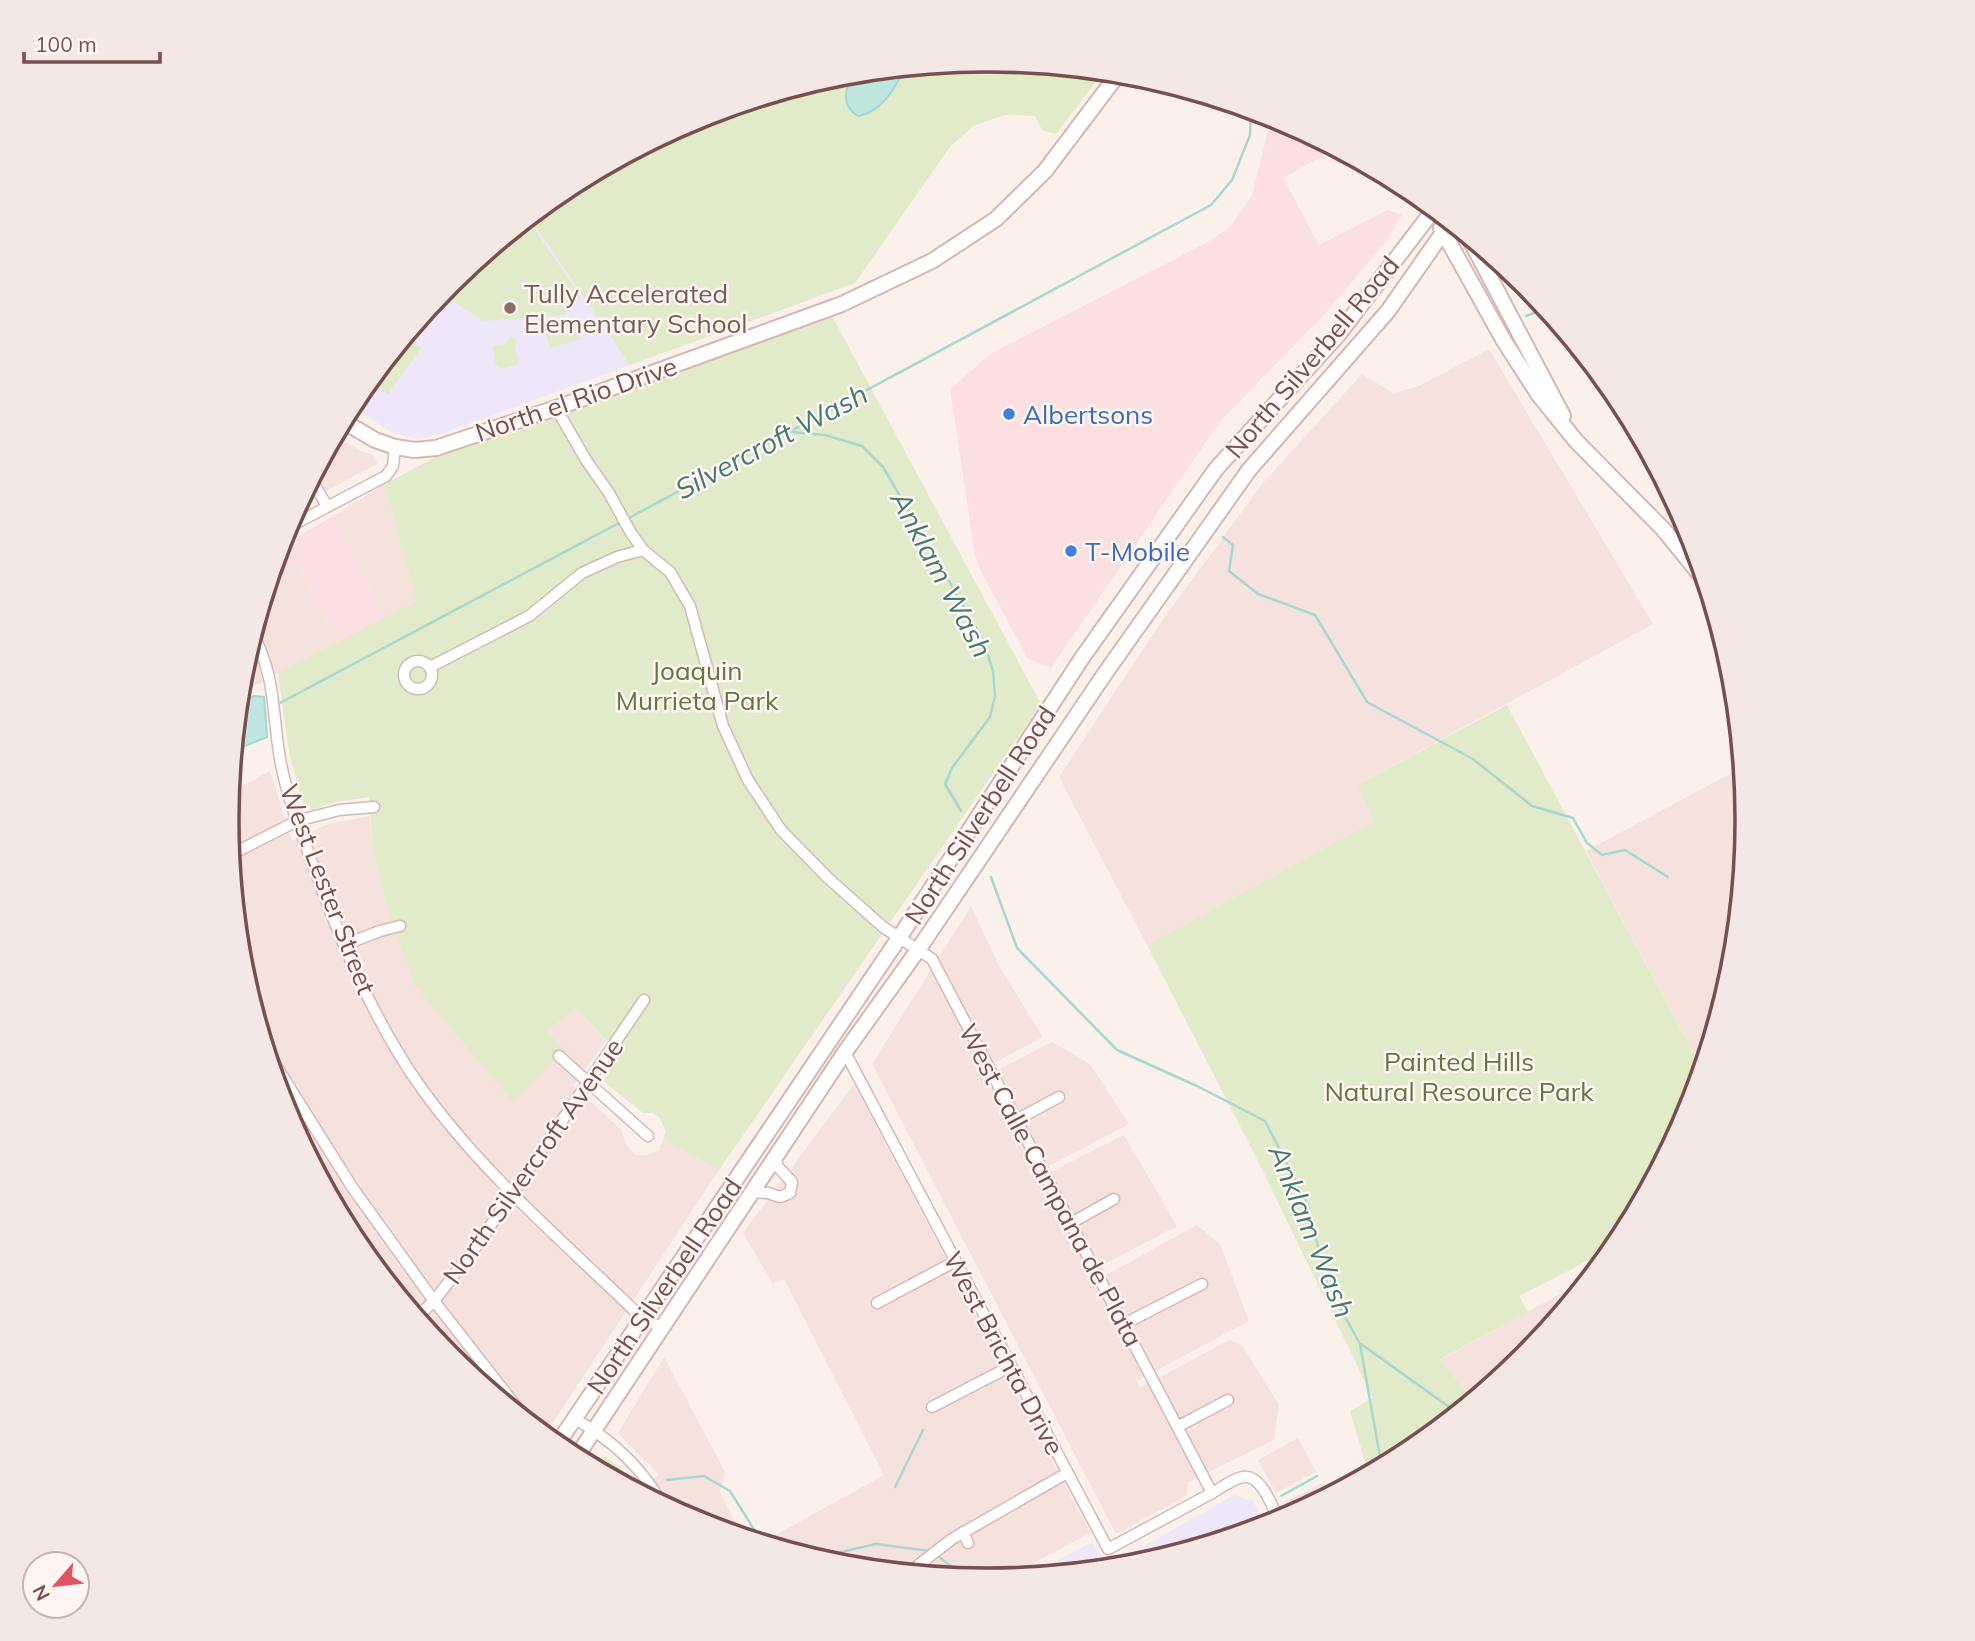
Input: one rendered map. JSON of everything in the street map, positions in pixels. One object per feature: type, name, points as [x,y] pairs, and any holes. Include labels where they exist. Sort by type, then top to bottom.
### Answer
[{"type":"main road","name":"North el Rio Drive","points":[[395,447],[415,450],[436,448],[556,408],[842,304],[932,261],[996,219],[1045,171],[1111,82]]},
{"type":"main road","name":"North Silverbell Road","points":[[563,1436],[899,937],[1082,659],[1216,468],[1338,335],[1427,214]]},
{"type":"main road","name":"North Silverbell Road","points":[[582,1449],[845,1052],[1252,464],[1388,311],[1446,228]]},
{"type":"main road","points":[[1449,231],[1516,360],[1538,394],[1576,441],[1663,529],[1690,562]]},
{"type":"main road","points":[[1479,256],[1576,441]]},
{"type":"main road","points":[[352,426],[375,440],[395,447]]},
{"type":"main road","points":[[830,1040],[845,1052]]},
{"type":"street","name":"West Calle Campana de Plata","points":[[556,408],[631,533],[643,550],[670,572],[690,606],[723,726],[748,780],[781,830],[828,878],[883,927],[932,959],[1212,1493]]},
{"type":"street","points":[[302,519],[386,476],[393,466],[395,447]]},
{"type":"street","points":[[316,488],[327,506]]},
{"type":"street","points":[[430,667],[528,616],[582,573],[617,557],[643,550]]},
{"type":"street","name":"West Lester Street","points":[[259,647],[272,681],[279,753],[297,821],[344,945],[371,1003],[415,1079],[479,1160],[641,1317],[662,1328]]},
{"type":"street","points":[[240,850],[297,821],[340,810],[374,807]]},
{"type":"street","points":[[344,945],[400,926]]},
{"type":"street","name":"North Silvercroft Avenue","points":[[423,1311],[434,1301],[514,1194],[645,1000]]},
{"type":"street","name":"West Brichta Drive","points":[[845,1052],[1108,1549],[1212,1493]]},
{"type":"street","points":[[559,1056],[648,1136]]},
{"type":"street","points":[[286,1083],[352,1187],[434,1301],[505,1393]]},
{"type":"street","points":[[1016,1120],[1059,1097]]},
{"type":"street","name":"North Silverbell Road","points":[[751,1192],[780,1197],[790,1193],[792,1182],[778,1167],[775,1156]]},
{"type":"street","points":[[1071,1223],[1114,1199]]},
{"type":"street","points":[[877,1303],[956,1261]]},
{"type":"street","points":[[1125,1324],[1202,1284]]},
{"type":"street","points":[[932,1407],[1011,1366]]},
{"type":"street","points":[[1179,1426],[1228,1400]]},
{"type":"street","points":[[575,1419],[594,1430],[633,1461],[656,1492]]},
{"type":"street","points":[[918,1566],[963,1532],[1068,1473]]},
{"type":"street","points":[[1212,1493],[1244,1477],[1252,1478],[1259,1483],[1274,1512]]},
{"type":"street","points":[[963,1532],[968,1543]]},
{"type":"shaded area","points":[[1269,127],[1327,153],[1283,178],[1319,245],[1388,210],[1402,215],[1387,240],[1326,313],[1221,420],[1051,668],[1028,659],[975,555],[950,389],[992,353],[1206,243],[1230,227],[1252,196]]},
{"type":"shaded area","name":"Tully Accelerated Elementary School","points":[[534,225],[630,365],[441,434],[417,439],[392,433],[361,412],[365,405],[393,365],[458,291]]},
{"type":"shaded area","points":[[1489,349],[1653,624],[1357,785],[1374,821],[1147,945],[1059,777],[1164,618],[1262,484],[1362,374],[1393,393],[1417,387]]},
{"type":"shaded area","points":[[343,440],[358,450],[375,456],[377,464],[312,499]]},
{"type":"shaded area","points":[[385,484],[416,601],[384,619],[333,516]]},
{"type":"shaded area","points":[[333,516],[384,619],[339,643],[290,549],[294,539]]},
{"type":"shaded area","points":[[290,549],[339,643],[251,688],[264,627]]},
{"type":"shaded area","points":[[270,771],[292,841],[328,824],[370,816],[373,851],[388,911],[414,984],[565,1050],[548,1031],[576,1008],[606,1041],[573,1086],[621,1129],[627,1146],[636,1155],[647,1155],[659,1150],[663,1140],[719,1170],[550,1427],[494,1383],[458,1350],[425,1314],[393,1276],[365,1236],[316,1152],[278,1061],[253,967],[240,869],[240,787]]},
{"type":"shaded area","points":[[1735,771],[1735,869],[1730,918],[1722,967],[1697,1060],[1586,851]]},
{"type":"shaded area","points":[[971,906],[999,966],[1043,1037],[981,1070],[984,1077],[1052,1042],[1090,1064],[1129,1124],[1036,1173],[1039,1178],[1124,1135],[1177,1226],[1086,1274],[1090,1284],[1197,1225],[1220,1244],[1249,1321],[1137,1381],[1140,1388],[1229,1340],[1242,1345],[1279,1405],[1274,1440],[1188,1482],[1187,1495],[1116,1534],[872,1064]]},
{"type":"shaded area","points":[[854,1084],[1090,1533],[1024,1568],[988,1569],[890,1563],[841,1555],[771,1537],[884,1475],[784,1279],[773,1284],[743,1233]]},
{"type":"shaded area","points":[[1573,1287],[1517,1350],[1468,1394],[1439,1361]]},
{"type":"shaded area","points":[[664,1357],[725,1472],[720,1492],[737,1526],[646,1487],[659,1475],[618,1433]]},
{"type":"shaded area","points":[[1298,1438],[1316,1472],[1276,1493],[1258,1460]]},
{"type":"shaded area","points":[[1322,1483],[1325,1489],[1285,1507],[1283,1503]]},
{"type":"shaded area","points":[[1234,1495],[1253,1501],[1261,1517],[1181,1544],[1127,1556]]},
{"type":"shaded area","points":[[1092,1542],[1102,1560],[1045,1567]]},
{"type":"green space","points":[[939,73],[1036,73],[1097,80],[1056,134],[1042,130],[1035,116],[1005,115],[973,126],[949,148],[855,283],[630,365],[534,225],[613,172],[656,149],[747,111],[841,86]]},
{"type":"green space","points":[[532,226],[581,297],[564,315],[483,321],[450,299]]},
{"type":"green space","name":"Joaquin Murrieta Park","points":[[832,316],[1041,704],[719,1170],[663,1140],[666,1131],[659,1117],[652,1113],[643,1113],[602,1080],[619,1054],[576,1008],[548,1031],[565,1050],[513,1102],[414,984],[388,911],[373,851],[369,797],[336,802],[305,812],[289,752],[278,673],[416,601],[385,484],[436,457]]},
{"type":"green space","points":[[574,318],[581,339],[550,348],[544,327]]},
{"type":"green space","points":[[511,336],[517,339],[515,348],[519,361],[517,365],[501,369],[496,365],[492,346],[505,344]]},
{"type":"green space","points":[[413,342],[421,348],[388,394],[378,387]]},
{"type":"green space","name":"Painted Hills Natural Resource Park","points":[[1507,705],[1697,1060],[1659,1152],[1636,1195],[1596,1257],[1519,1296],[1528,1312],[1439,1360],[1468,1394],[1443,1415],[1366,1466],[1350,1411],[1373,1398],[1255,1155],[1147,945],[1374,821],[1357,785]]},
{"type":"green space","points":[[607,1457],[630,1478],[613,1469],[598,1458]]},
{"type":"water","points":[[900,77],[881,104],[858,116],[847,102],[848,85]]},
{"type":"water","points":[[254,696],[264,697],[267,737],[243,747],[245,723],[249,699]]},
{"type":"waterway","name":"Silvercroft Wash","points":[[627,519],[1211,205],[1232,180],[1250,135],[1251,120]]},
{"type":"waterway","points":[[1526,316],[1536,312]]},
{"type":"waterway","name":"Anklam Wash","points":[[791,432],[825,435],[862,446],[883,467],[983,640],[993,671],[995,696],[990,717],[952,768],[945,784],[961,811]]},
{"type":"waterway","name":"Silvercroft Wash","points":[[278,704],[621,522]]},
{"type":"waterway","points":[[1223,537],[1233,545],[1229,571],[1258,594],[1315,615],[1367,702],[1473,759],[1532,806],[1573,818],[1587,843],[1602,855],[1625,850],[1668,877]]},
{"type":"waterway","name":"Anklam Wash","points":[[991,877],[1017,948],[1117,1050],[1197,1086],[1265,1121],[1308,1205],[1327,1284],[1360,1344],[1380,1457]]},
{"type":"waterway","points":[[1361,1344],[1451,1408]]},
{"type":"waterway","points":[[895,1487],[923,1430]]},
{"type":"waterway","points":[[667,1480],[704,1476],[730,1491],[756,1533]]},
{"type":"waterway","points":[[1281,1496],[1317,1476]]},
{"type":"waterway","points":[[834,1553],[876,1544],[930,1551]]},
{"type":"waterway","points":[[935,1554],[953,1568]]},
{"type":"place","name":"Tully Accelerated Elementary School","points":[[510,308]]},
{"type":"place","name":"Albertsons","points":[[1009,414]]},
{"type":"place","name":"T-Mobile","points":[[1071,551]]}]
